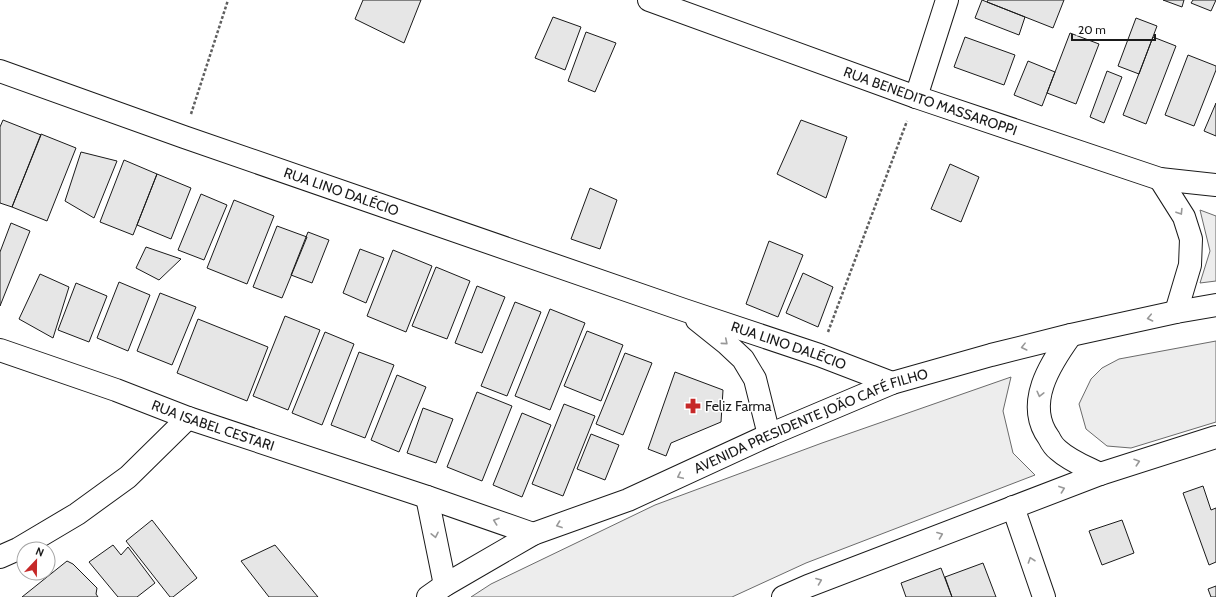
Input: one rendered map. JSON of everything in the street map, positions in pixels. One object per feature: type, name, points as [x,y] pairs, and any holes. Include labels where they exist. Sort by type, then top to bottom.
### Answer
[{"type":"street","name":"RUA BENEDITO MASSAROPPI","points":[[649,0],[916,97],[1160,179],[1216,185]]},
{"type":"street","points":[[916,97],[948,0]]},
{"type":"street","name":"RUA LINO DALÉCIO","points":[[0,71],[184,137],[684,310],[820,355],[892,383]]},
{"type":"street","points":[[1160,179],[1184,217],[1191,239],[1190,264],[1176,312]]},
{"type":"street","name":"AVENIDA PRESIDENTE JOÃO CAFÉ FILHO","points":[[437,591],[532,534],[628,500],[769,435],[892,383],[991,355],[1071,335],[1176,312],[1216,305]]},
{"type":"street","name":"RUA LINO DALÉCIO","points":[[684,310],[744,359],[755,379],[769,435]]},
{"type":"street","points":[[1071,335],[1056,355],[1041,390],[1038,405],[1039,417],[1045,433],[1057,450],[1072,460],[1100,474]]},
{"type":"street","name":"RUA ISABEL CESTARI","points":[[0,350],[116,390],[188,418],[427,497],[532,534]]},
{"type":"street","points":[[0,557],[18,549],[77,514],[128,477],[188,418]]},
{"type":"street","points":[[783,597],[808,586],[1100,474],[1216,437]]},
{"type":"street","points":[[427,497],[437,591]]},
{"type":"street","points":[[1013,507],[1044,597]]},
{"type":"path","points":[[184,137],[228,0]]},
{"type":"path","points":[[820,355],[916,97]]},
{"type":"shaded area","points":[[1200,210],[1216,216],[1216,281],[1200,283],[1210,251]]},
{"type":"shaded area","points":[[1216,341],[1216,422],[1131,448],[1107,446],[1086,429],[1079,404],[1091,379],[1102,368],[1119,359]]},
{"type":"shaded area","points":[[1011,377],[1003,411],[1013,453],[1035,475],[806,563],[732,597],[471,597],[491,584],[655,505],[822,443]]},
{"type":"building","points":[[363,0],[421,0],[404,43],[355,19]]},
{"type":"building","points":[[982,0],[1025,17],[1019,35],[975,18]]},
{"type":"building","points":[[988,0],[1064,0],[1053,28],[987,2]]},
{"type":"building","points":[[1163,0],[1184,0],[1182,7]]},
{"type":"building","points":[[1193,0],[1216,0],[1211,11],[1191,3]]},
{"type":"building","points":[[553,17],[581,27],[565,70],[535,58]]},
{"type":"building","points":[[1136,18],[1157,26],[1139,74],[1118,66]]},
{"type":"building","points":[[586,32],[616,43],[595,92],[568,81]]},
{"type":"building","points":[[1070,33],[1099,44],[1076,104],[1047,93]]},
{"type":"building","points":[[965,37],[1015,55],[1004,85],[954,67]]},
{"type":"building","points":[[1153,37],[1176,46],[1146,124],[1123,115]]},
{"type":"building","points":[[1188,55],[1216,66],[1216,70],[1194,126],[1165,115]]},
{"type":"building","points":[[1028,61],[1055,72],[1042,106],[1014,95]]},
{"type":"building","points":[[1107,71],[1122,77],[1104,123],[1090,117]]},
{"type":"building","points":[[1216,103],[1216,136],[1204,131]]},
{"type":"building","points":[[3,120],[41,135],[12,207],[0,203],[0,127]]},
{"type":"building","points":[[801,120],[847,137],[826,198],[777,174]]},
{"type":"building","points":[[41,134],[76,148],[47,221],[12,207]]},
{"type":"building","points":[[81,152],[117,161],[94,218],[65,201]]},
{"type":"building","points":[[124,160],[157,174],[133,235],[100,222]]},
{"type":"building","points":[[950,164],[979,177],[961,222],[931,209]]},
{"type":"building","points":[[157,174],[191,188],[171,239],[137,225]]},
{"type":"building","points":[[590,188],[617,200],[600,249],[571,239]]},
{"type":"building","points":[[201,194],[227,205],[204,260],[178,250]]},
{"type":"building","points":[[234,200],[274,216],[247,284],[207,268]]},
{"type":"building","points":[[11,223],[30,231],[0,306],[0,252]]},
{"type":"building","points":[[277,226],[307,237],[282,298],[253,287]]},
{"type":"building","points":[[308,232],[329,240],[312,283],[291,275]]},
{"type":"building","points":[[769,241],[803,255],[778,317],[746,304]]},
{"type":"building","points":[[146,247],[181,259],[159,280],[136,268]]},
{"type":"building","points":[[360,249],[384,258],[366,303],[343,293]]},
{"type":"building","points":[[393,250],[432,266],[406,332],[367,316]]},
{"type":"building","points":[[436,267],[470,281],[447,339],[412,326]]},
{"type":"building","points":[[803,273],[833,287],[818,327],[786,313]]},
{"type":"building","points":[[40,274],[69,287],[53,338],[19,319]]},
{"type":"building","points":[[119,282],[150,295],[128,351],[97,338]]},
{"type":"building","points":[[76,283],[107,296],[89,342],[58,330]]},
{"type":"building","points":[[477,286],[505,297],[482,353],[455,343]]},
{"type":"building","points":[[160,293],[196,307],[172,365],[137,351]]},
{"type":"building","points":[[515,302],[541,312],[507,396],[481,386]]},
{"type":"building","points":[[550,309],[585,323],[550,410],[515,396]]},
{"type":"building","points":[[285,316],[320,330],[288,410],[253,396]]},
{"type":"building","points":[[198,319],[268,347],[247,401],[177,373]]},
{"type":"building","points":[[587,331],[623,345],[601,401],[564,386]]},
{"type":"building","points":[[325,332],[354,344],[322,425],[292,413]]},
{"type":"building","points":[[359,352],[394,365],[365,438],[331,425]]},
{"type":"building","points":[[625,353],[652,363],[623,435],[596,424]]},
{"type":"building","name":"Feliz Farma","points":[[675,372],[723,390],[721,422],[671,443],[666,456],[648,449]]},
{"type":"building","points":[[397,375],[426,387],[399,452],[371,440]]},
{"type":"building","points":[[477,392],[512,406],[482,481],[447,467]]},
{"type":"building","points":[[564,404],[595,416],[563,496],[532,484]]},
{"type":"building","points":[[423,408],[453,419],[436,463],[407,453]]},
{"type":"building","points":[[522,413],[551,425],[522,497],[493,485]]},
{"type":"building","points":[[591,434],[619,445],[605,480],[577,469]]},
{"type":"building","points":[[1203,486],[1211,510],[1216,508],[1216,562],[1209,565],[1183,493]]},
{"type":"building","points":[[152,520],[197,578],[173,597],[170,597],[126,541]]},
{"type":"building","points":[[1122,520],[1134,553],[1102,565],[1089,531]]},
{"type":"building","points":[[113,545],[121,555],[128,547],[155,583],[137,597],[118,597],[89,562]]},
{"type":"building","points":[[275,545],[318,597],[269,597],[241,561]]},
{"type":"building","points":[[67,561],[73,564],[97,588],[96,594],[98,597],[22,597],[42,581],[56,581],[56,570]]},
{"type":"building","points":[[983,563],[996,597],[952,597],[945,577]]},
{"type":"building","points":[[941,568],[952,597],[906,597],[901,583]]},
{"type":"building","points":[[1216,586],[1216,597],[1211,597],[1208,589]]},
{"type":"place","name":"Feliz Farma","points":[[693,406]]}]
